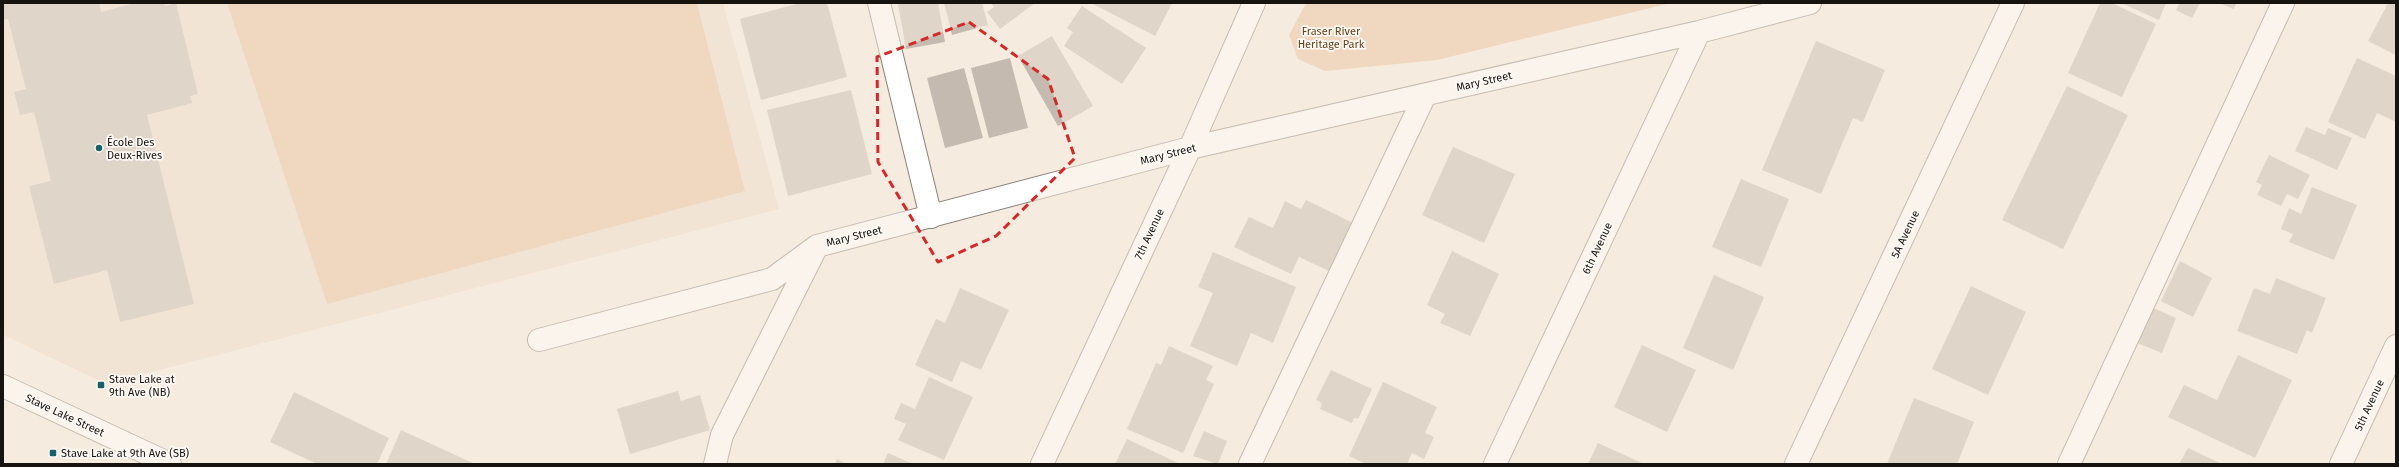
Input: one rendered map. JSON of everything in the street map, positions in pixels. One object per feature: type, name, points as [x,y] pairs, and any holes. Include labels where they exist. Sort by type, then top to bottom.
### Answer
[{"type":"street","points":[[879,3],[931,217]]},
{"type":"street","name":"7th Avenue","points":[[1042,464],[1190,148],[1254,3]]},
{"type":"street","name":"Mary Street","points":[[539,340],[772,279],[817,246],[1190,148],[1699,32],[1810,3]]},
{"type":"street","name":"5A Avenue","points":[[1796,464],[2012,3]]},
{"type":"street","points":[[2068,464],[2283,3]]},
{"type":"street","name":"6th Avenue","points":[[1495,464],[1699,32]]},
{"type":"street","points":[[1250,464],[1425,94]]},
{"type":"street","points":[[715,464],[722,435],[817,246]]},
{"type":"street","name":"5th Avenue","points":[[2341,464],[2396,346]]},
{"type":"street","name":"Stave Lake Street","points":[[3,386],[140,458],[170,464]]},
{"type":"highlighted area","points":[[969,22],[1048,79],[1075,158],[996,236],[938,262],[878,162],[877,57]]},
{"type":"shaded area","points":[[3,3],[723,3],[779,209],[106,384],[3,335]]},
{"type":"green space","points":[[227,3],[697,3],[745,191],[327,304]]},
{"type":"green space","name":"Fraser River Heritage Park","points":[[1306,3],[1671,3],[1437,60],[1325,71],[1298,59],[1289,35]]},
{"type":"building","name":"École Des Deux-Rives","points":[[3,3],[99,3],[101,12],[135,3],[164,3],[165,6],[176,3],[198,94],[190,96],[192,103],[147,115],[194,304],[120,322],[107,270],[54,284],[29,186],[51,181],[34,112],[20,115],[14,92],[26,89],[8,19],[3,20]]},
{"type":"building","points":[[800,3],[827,3],[847,77],[761,100],[740,19]]},
{"type":"building","points":[[938,3],[945,42],[906,49],[898,4]]},
{"type":"building","points":[[944,3],[982,3],[988,25],[952,35]]},
{"type":"building","points":[[991,3],[1035,3],[1000,29],[987,12],[994,7]]},
{"type":"building","points":[[1091,3],[1172,3],[1155,36]]},
{"type":"building","points":[[2100,3],[2112,3],[2156,24],[2122,97],[2068,73]]},
{"type":"building","points":[[2121,3],[2166,3],[2159,20]]},
{"type":"building","points":[[2180,3],[2200,3],[2192,18],[2176,10]]},
{"type":"building","points":[[2219,3],[2236,3],[2234,9]]},
{"type":"building","points":[[2388,3],[2396,3],[2396,55],[2368,41]]},
{"type":"building","points":[[1082,6],[1146,48],[1122,84],[1064,46],[1073,32],[1067,28]]},
{"type":"building","points":[[1052,36],[1093,106],[1058,126],[1018,56]]},
{"type":"building","points":[[1816,41],[1885,70],[1863,122],[1853,118],[1821,194],[1762,170]]},
{"type":"building","points":[[1010,58],[1028,128],[989,138],[971,68]]},
{"type":"building","points":[[2357,58],[2396,76],[2396,122],[2377,113],[2365,139],[2328,122]]},
{"type":"building","points":[[964,68],[983,138],[945,148],[927,78]]},
{"type":"building","points":[[2067,86],[2128,115],[2063,249],[2002,220]]},
{"type":"building","points":[[851,90],[872,174],[788,196],[767,110]]},
{"type":"building","points":[[2306,127],[2325,135],[2328,128],[2352,138],[2337,170],[2295,151]]},
{"type":"building","points":[[1453,147],[1515,174],[1484,243],[1422,215]]},
{"type":"building","points":[[2269,155],[2310,175],[2298,199],[2287,194],[2281,206],[2257,195],[2262,185],[2256,182]]},
{"type":"building","points":[[1741,179],[1789,199],[1761,267],[1712,247]]},
{"type":"building","points":[[2312,187],[2357,205],[2334,260],[2289,242],[2293,234],[2281,229],[2289,208],[2301,214]]},
{"type":"building","points":[[1306,200],[1353,223],[1329,271],[1299,257],[1291,274],[1234,247],[1249,217],[1273,228],[1285,201],[1301,209]]},
{"type":"building","points":[[1452,251],[1499,274],[1470,336],[1440,323],[1445,314],[1427,305]]},
{"type":"building","points":[[1213,252],[1296,287],[1273,343],[1251,333],[1237,366],[1190,346],[1213,293],[1198,287]]},
{"type":"building","points":[[2180,261],[2212,278],[2193,317],[2161,301]]},
{"type":"building","points":[[1714,275],[1764,297],[1733,370],[1683,348]]},
{"type":"building","points":[[2276,278],[2326,298],[2312,333],[2307,330],[2297,354],[2237,331],[2254,288],[2270,294]]},
{"type":"building","points":[[1971,286],[2026,312],[1988,395],[1932,369]]},
{"type":"building","points":[[960,288],[1009,310],[981,370],[961,361],[952,382],[915,365],[936,319],[945,323]]},
{"type":"building","points":[[2151,307],[2176,318],[2162,353],[2137,343]]},
{"type":"building","points":[[1642,345],[1696,370],[1667,432],[1614,407]]},
{"type":"building","points":[[1169,346],[1213,366],[1206,380],[1214,384],[1183,453],[1127,429],[1156,363],[1161,365]]},
{"type":"building","points":[[2238,355],[2292,380],[2255,458],[2168,417],[2184,385],[2217,400]]},
{"type":"building","points":[[1331,370],[1372,389],[1358,419],[1354,418],[1352,423],[1320,409],[1322,403],[1316,400]]},
{"type":"building","points":[[929,377],[973,397],[944,460],[898,440],[906,424],[894,419],[901,403],[915,409]]},
{"type":"building","points":[[1383,382],[1437,407],[1425,433],[1434,437],[1424,459],[1412,453],[1407,464],[1366,464],[1349,456]]},
{"type":"building","points":[[678,391],[681,401],[700,395],[710,430],[630,454],[617,409]]},
{"type":"building","points":[[294,392],[389,438],[377,464],[317,464],[270,442]]},
{"type":"building","points":[[1914,398],[1974,422],[1957,464],[1887,464]]},
{"type":"building","points":[[401,430],[475,464],[386,464]]},
{"type":"building","points":[[1204,431],[1227,441],[1218,464],[1193,456]]},
{"type":"building","points":[[1127,439],[1180,464],[1115,464]]},
{"type":"building","points":[[1598,443],[1644,464],[1588,464]]},
{"type":"building","points":[[2188,448],[2222,464],[2179,464]]},
{"type":"building","points":[[888,453],[913,464],[883,464]]},
{"type":"building","points":[[837,459],[846,464],[835,464]]},
{"type":"place","name":"École Des Deux-Rives","points":[[99,148]]},
{"type":"place","name":"Stave Lake at 9th Ave (NB)","points":[[101,385]]},
{"type":"place","name":"Stave Lake at 9th Ave (SB)","points":[[53,453]]}]
